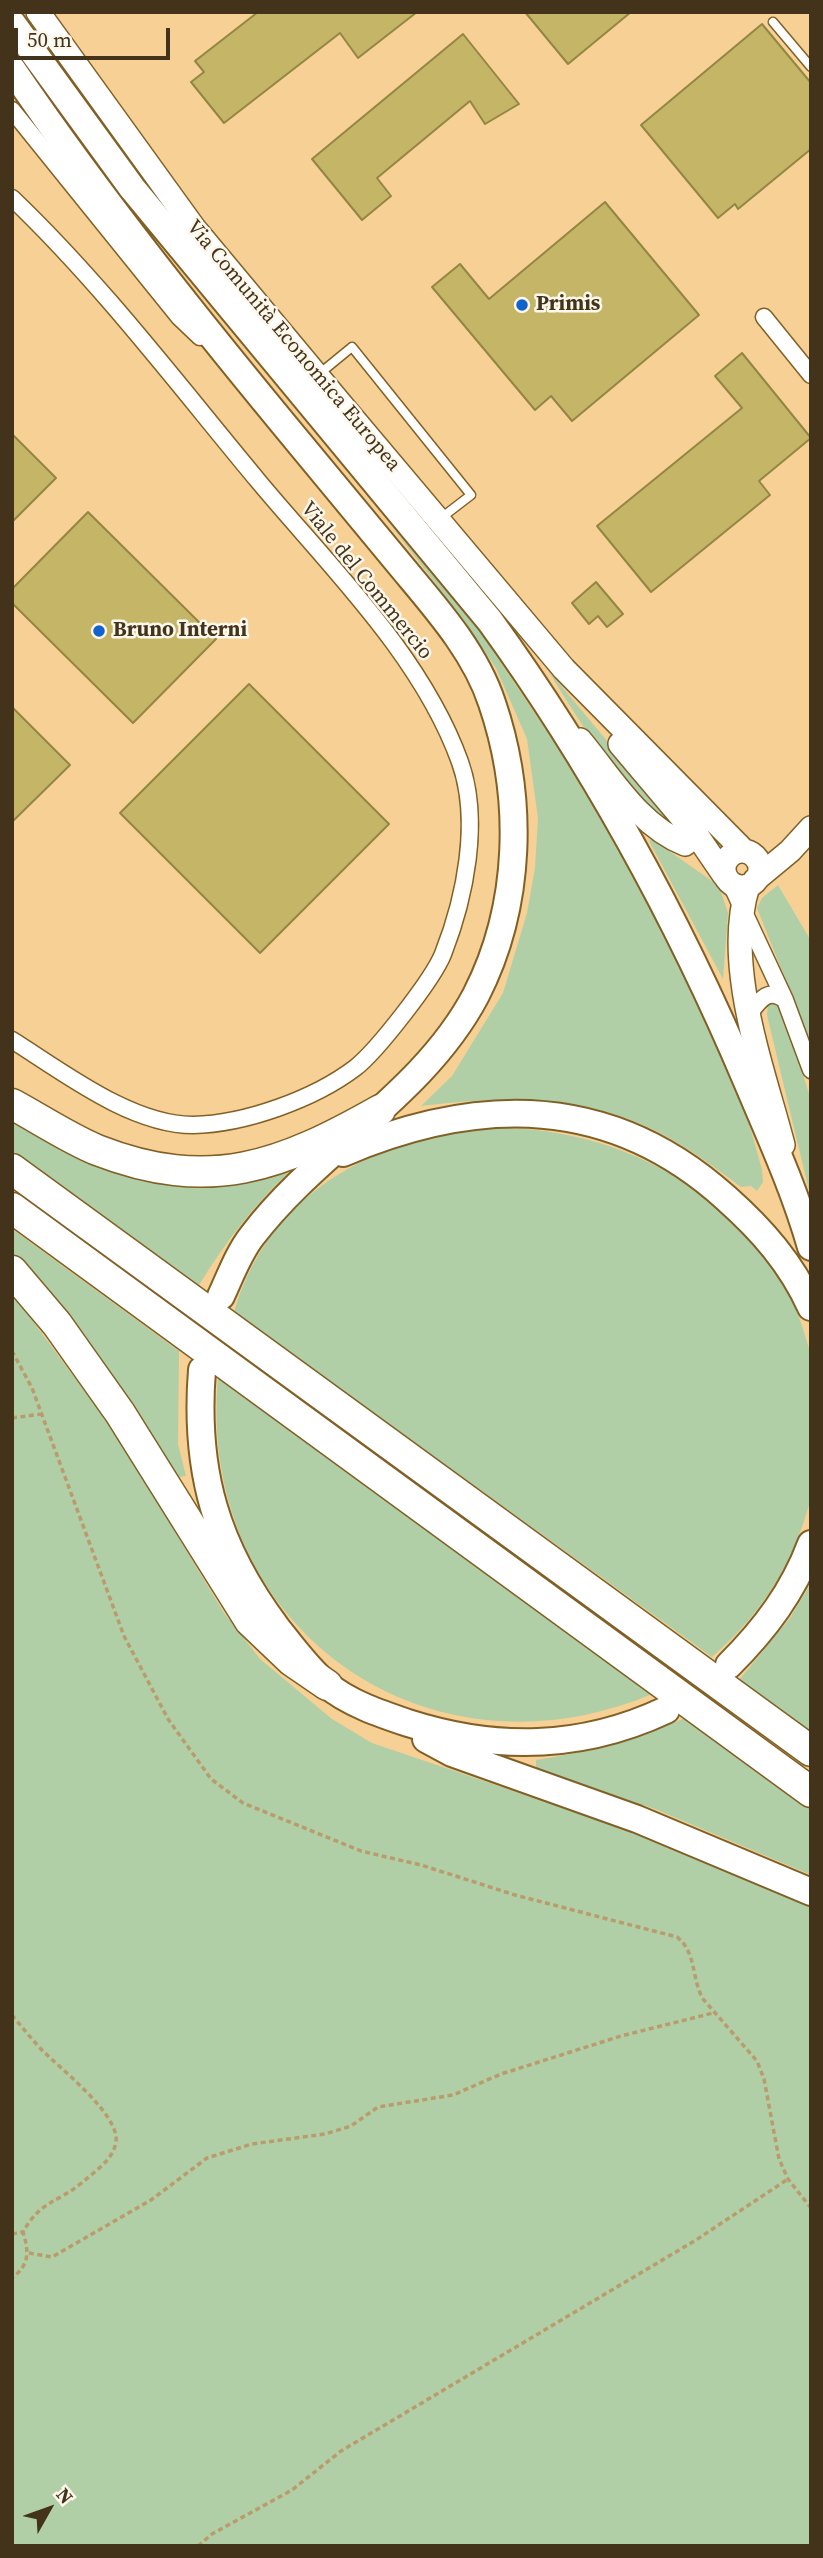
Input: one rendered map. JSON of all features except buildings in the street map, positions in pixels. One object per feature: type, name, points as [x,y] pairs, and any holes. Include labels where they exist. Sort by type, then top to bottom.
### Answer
[{"type":"highway","points":[[12,1104],[105,1153],[167,1169],[212,1172],[281,1160],[322,1143],[380,1110]]},
{"type":"highway","points":[[12,1169],[811,1751]]},
{"type":"highway","points":[[12,1208],[811,1792]]},
{"type":"highway","points":[[12,1271],[57,1324],[120,1413],[250,1621],[292,1661],[327,1685]]},
{"type":"main road","points":[[12,23],[132,188],[490,621],[542,693],[680,932],[713,1001],[799,1206],[810,1253]]},
{"type":"main road","points":[[12,69],[108,200],[256,391],[456,636],[492,700],[513,790],[513,859],[508,895],[489,963],[459,1023],[416,1076],[286,1195],[249,1239],[221,1296]]},
{"type":"main road","points":[[322,1162],[387,1135],[460,1116],[528,1114],[594,1125],[645,1143],[714,1187],[776,1248],[797,1277],[811,1307]]},
{"type":"main road","points":[[202,1370],[201,1452],[218,1526],[252,1593],[287,1641],[327,1685],[452,1753],[637,1819],[811,1892]]},
{"type":"main road","points":[[729,1665],[779,1607],[793,1586],[811,1544]]},
{"type":"main road","points":[[379,1713],[453,1736],[526,1744],[598,1735],[666,1710]]},
{"type":"street","name":"Via Comunità Economica Europea","points":[[38,12],[194,228],[317,376],[442,517],[564,668]]},
{"type":"street","points":[[12,110],[179,317],[256,391]]},
{"type":"street","points":[[12,190],[28,213]]},
{"type":"street","points":[[12,198],[28,213]]},
{"type":"street","name":"Viale del Commercio","points":[[12,1040],[80,1083],[143,1116],[192,1125],[230,1120],[294,1103],[356,1067],[394,1026],[442,957],[463,882],[470,815],[462,767],[447,730],[406,658],[172,377],[28,213]]},
{"type":"street","points":[[764,317],[811,375]]},
{"type":"street","points":[[564,668],[696,842],[740,885],[742,963],[749,1014],[799,1206]]},
{"type":"street","points":[[564,668],[743,852],[759,865],[740,885]]},
{"type":"street","points":[[542,693],[639,812],[669,838],[743,852]]},
{"type":"street","points":[[740,885],[790,851],[811,826]]},
{"type":"street","points":[[811,826],[773,846],[727,857],[811,1070]]},
{"type":"street","points":[[749,1014],[761,998],[770,994],[777,994],[785,999]]},
{"type":"lane","points":[[774,22],[811,67]]},
{"type":"lane","points":[[317,376],[352,347],[471,495],[442,517]]},
{"type":"path","points":[[12,1352],[42,1414],[124,1636],[168,1719],[211,1779],[243,1802],[361,1851],[421,1865],[515,1895],[677,1937],[691,1952],[697,1988],[713,2013],[757,2061],[764,2080],[779,2159],[788,2179],[811,2208]]},
{"type":"path","points":[[12,1418],[42,1414]]},
{"type":"path","points":[[29,2253],[52,2256],[152,2200],[207,2158],[252,2144],[326,2134],[351,2126],[378,2107],[453,2095],[541,2061],[713,2013]]},
{"type":"path","points":[[12,2015],[39,2047],[91,2097],[111,2122],[116,2140],[110,2158],[71,2192],[35,2211],[23,2232],[29,2253],[23,2270],[12,2278]]},
{"type":"path","points":[[198,2546],[212,2534],[292,2490],[341,2451],[696,2240],[788,2179]]},
{"type":"path","points":[[12,2234],[23,2232]]},
{"type":"green space","points":[[389,523],[481,633],[566,760],[662,921],[736,1089],[751,1130],[762,1170],[763,1182],[757,1191],[751,1186],[741,1187],[664,1135],[596,1109],[509,1100],[421,1106],[452,1076],[503,993],[527,913],[535,868],[538,818],[527,739],[496,668],[463,619]]},
{"type":"green space","points":[[548,670],[677,825],[673,828],[656,815],[621,778],[573,711]]},
{"type":"green space","points":[[652,839],[719,886],[728,913],[723,979],[649,841]]},
{"type":"green space","points":[[778,885],[811,941],[811,1044],[757,908],[762,898]]},
{"type":"green space","points":[[774,1001],[780,1003],[811,1100],[811,1199],[767,1015],[768,1005]]},
{"type":"green space","points":[[12,1115],[239,1177],[288,1173],[240,1226],[199,1285],[12,1150]]},
{"type":"green space","points":[[507,1128],[590,1140],[630,1154],[668,1172],[704,1195],[736,1222],[764,1253],[794,1305],[811,1355],[811,1498],[795,1544],[774,1585],[746,1623],[712,1657],[234,1312],[251,1268],[275,1231],[304,1200],[338,1175],[376,1155],[418,1141],[461,1132]]},
{"type":"green space","points":[[12,1229],[179,1351],[178,1444],[186,1476],[174,1478],[12,1258]]},
{"type":"green space","points":[[12,1293],[114,1431],[224,1613],[260,1659],[332,1719],[372,1743],[652,1838],[811,1903],[811,2546],[12,2546]]},
{"type":"green space","points":[[218,1378],[652,1694],[567,1718],[485,1720],[409,1701],[342,1665],[286,1612],[245,1545],[221,1466]]},
{"type":"green space","points":[[811,1583],[811,1733],[739,1680],[790,1618]]},
{"type":"green space","points":[[685,1718],[811,1809],[811,1875],[655,1809],[536,1770],[536,1760],[612,1744]]},
{"type":"place","name":"Primis","points":[[522,305]]},
{"type":"place","name":"Bruno Interni","points":[[99,631]]}]
